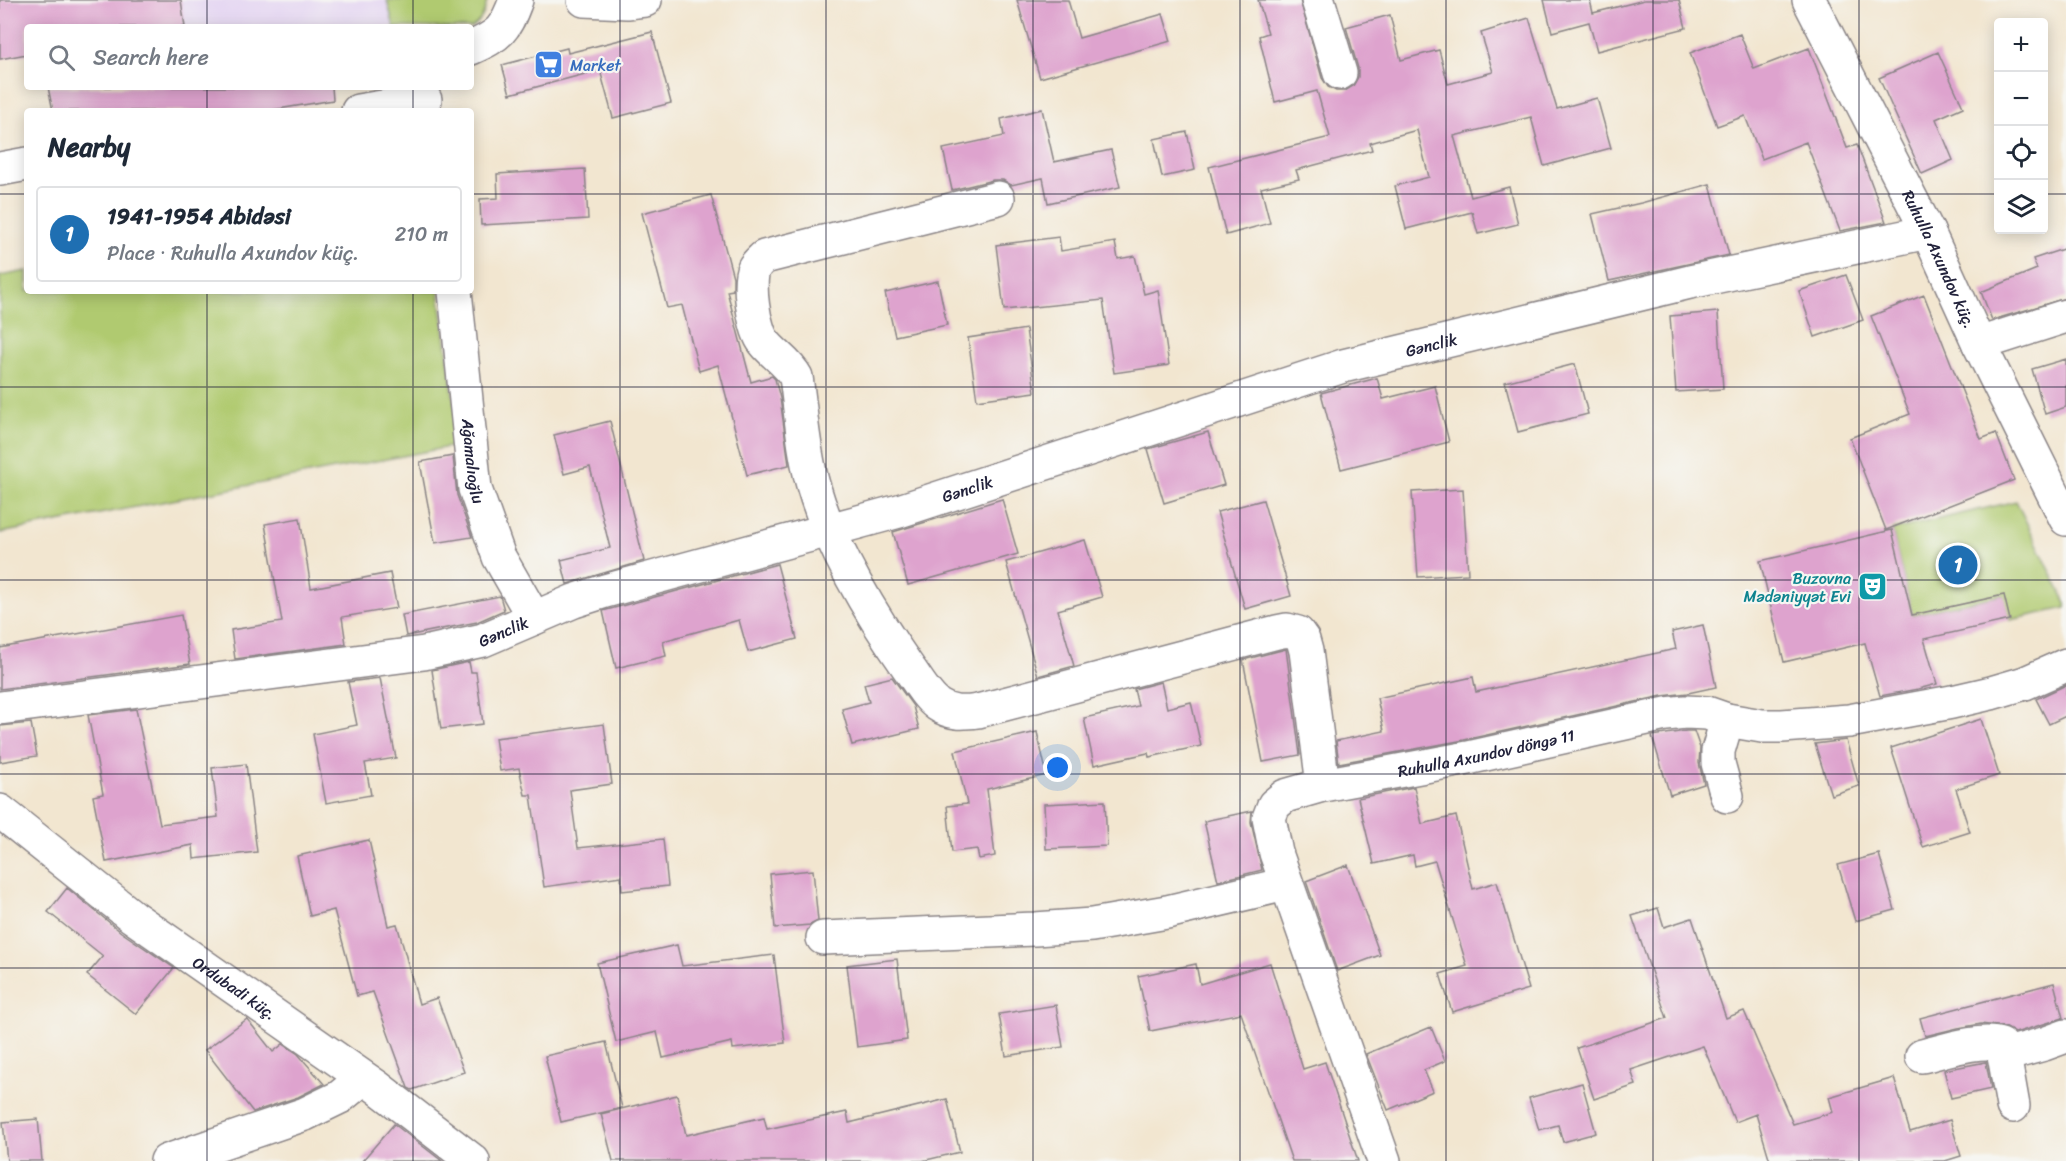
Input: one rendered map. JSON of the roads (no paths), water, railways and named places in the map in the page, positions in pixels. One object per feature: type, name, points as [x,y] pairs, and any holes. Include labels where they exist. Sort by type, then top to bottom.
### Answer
[{"type":"street","points":[[474,46],[497,34],[506,25],[516,0]]},
{"type":"street","points":[[584,0],[627,2],[645,0]]},
{"type":"street","points":[[1317,0],[1340,73]]},
{"type":"street","name":"Ruhulla Axundov küç.","points":[[1809,0],[1928,232],[1979,344],[2066,519]]},
{"type":"street","points":[[375,108],[426,99]]},
{"type":"street","points":[[0,169],[24,165]]},
{"type":"street","points":[[998,198],[764,257],[754,267],[752,280],[757,332],[765,344],[790,367],[796,377],[808,465],[828,529],[888,639],[933,702],[951,712],[962,713],[1277,632],[1287,630],[1298,633],[1306,651],[1323,785]]},
{"type":"street","name":"Gənclik","points":[[0,708],[424,653],[483,640],[605,591],[899,511],[1343,366],[1690,282],[1928,232]]},
{"type":"street","name":"Ağamalıoğlu","points":[[455,294],[475,489],[499,557],[534,618]]},
{"type":"street","points":[[1979,344],[2066,316]]},
{"type":"street","name":"Ruhulla Axundov döngə 11","points":[[1384,1161],[1276,853],[1269,818],[1274,805],[1285,796],[1323,785],[1468,758],[1666,714],[1707,713],[1727,720],[1762,726],[1848,721],[1991,693],[2025,683],[2066,665]]},
{"type":"street","points":[[1727,720],[1718,752],[1718,763],[1727,796]]},
{"type":"street","name":"Ordubadi küç.","points":[[0,811],[147,928],[363,1078],[473,1161]]},
{"type":"street","points":[[824,938],[1092,925],[1167,912],[1286,884]]},
{"type":"street","points":[[2004,1055],[2066,1036]]},
{"type":"street","points":[[1922,1056],[1980,1044],[2001,1045],[2013,1106]]},
{"type":"street","points":[[167,1161],[305,1114],[340,1097],[363,1078]]},
{"type":"place","name":"Market","points":[[549,65]]},
{"type":"place","name":"1941-1954 Abidəsi","points":[[1958,565]]},
{"type":"place","name":"Buzovna Mədəniyyət Evi","points":[[1872,587]]}]
